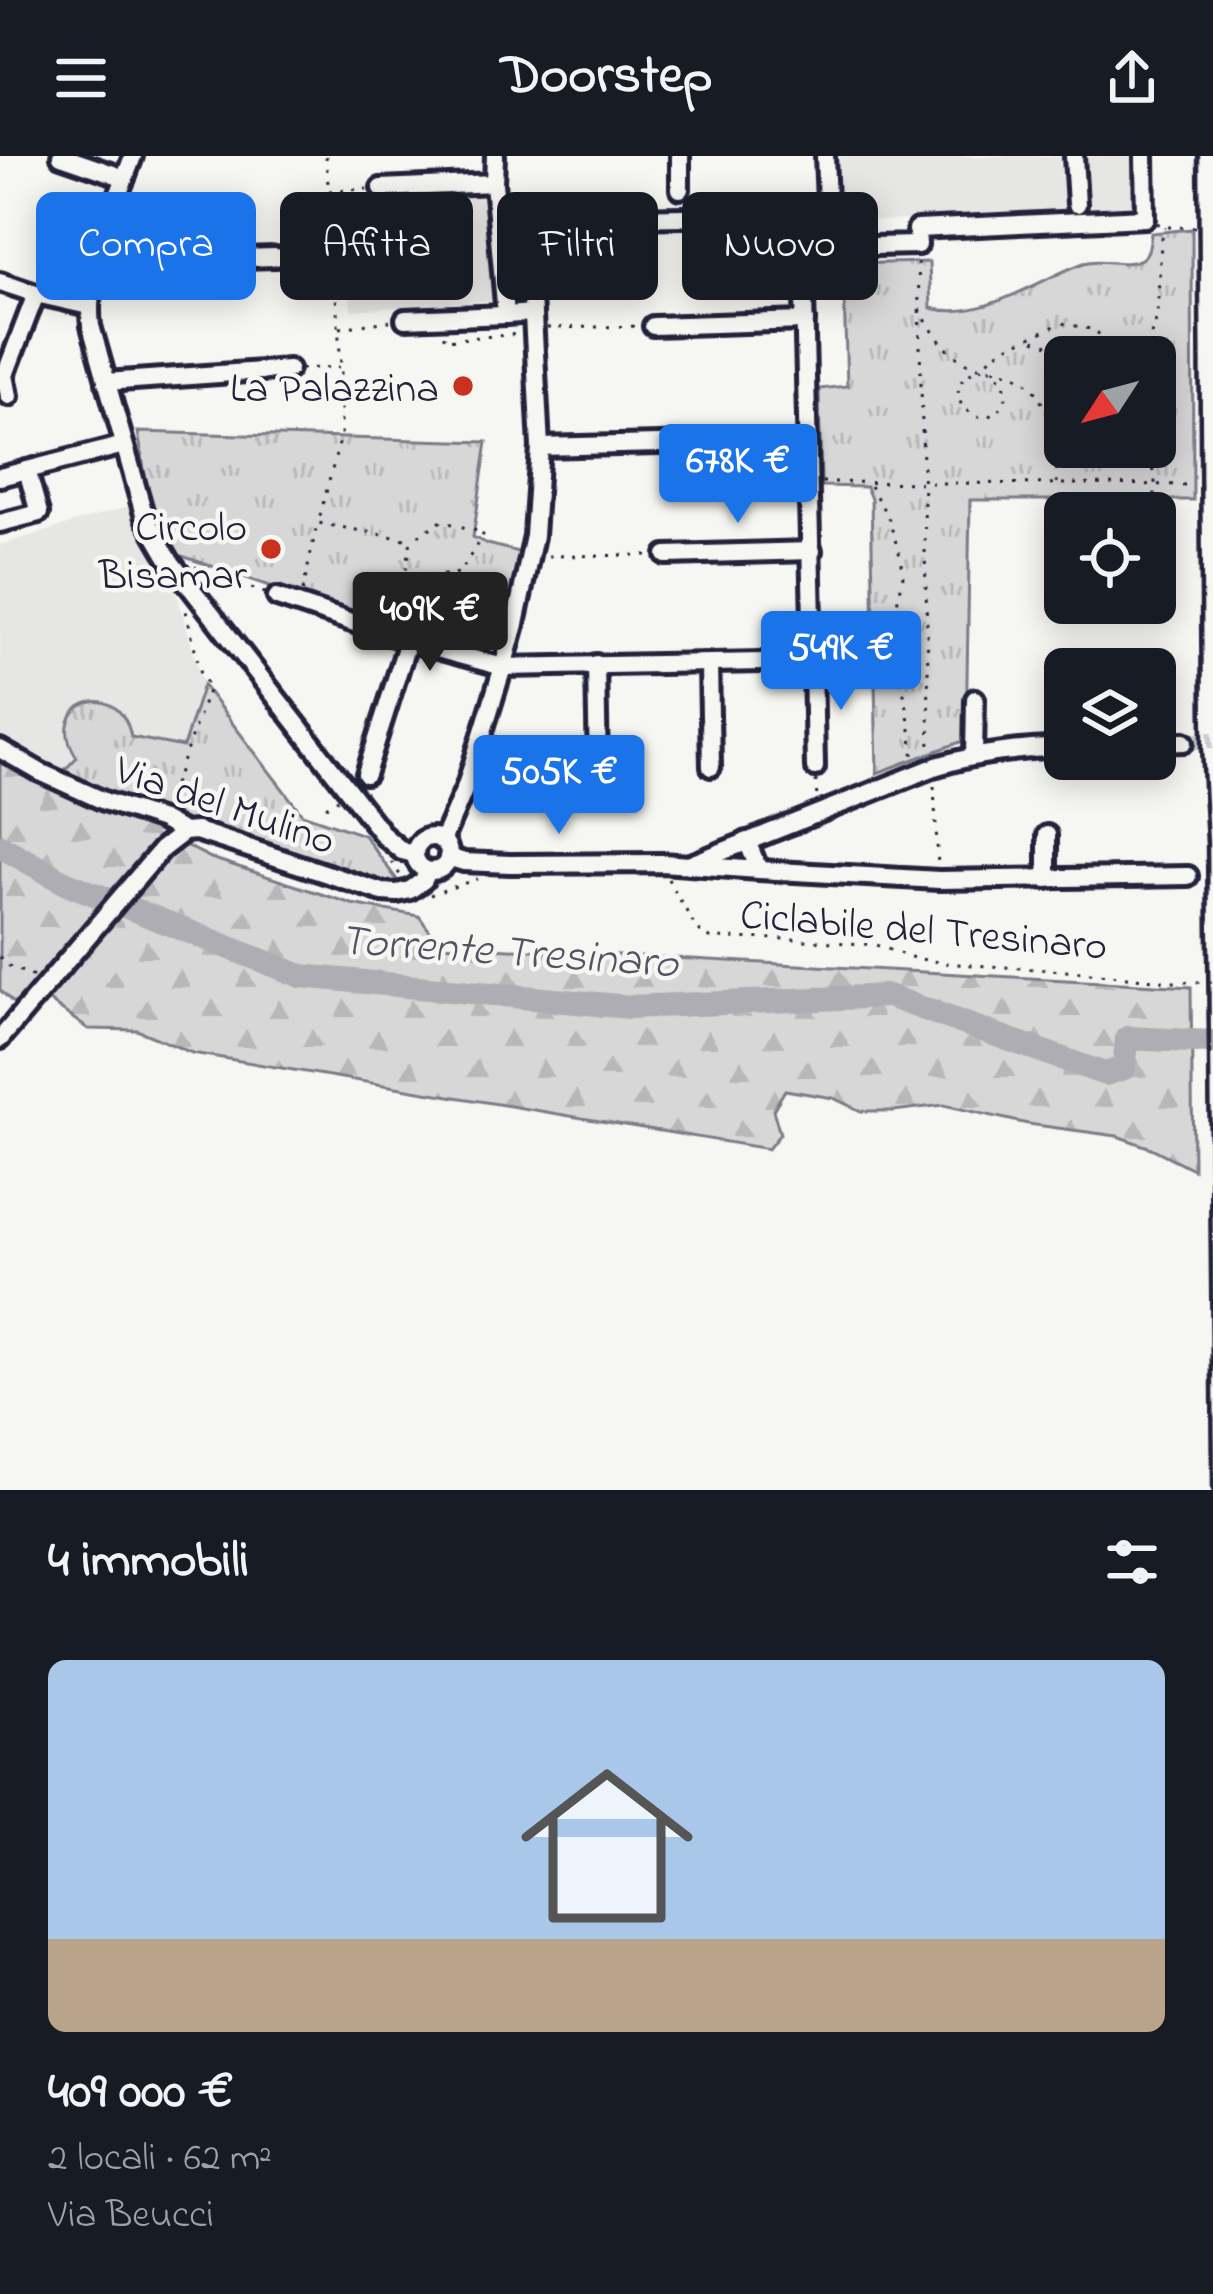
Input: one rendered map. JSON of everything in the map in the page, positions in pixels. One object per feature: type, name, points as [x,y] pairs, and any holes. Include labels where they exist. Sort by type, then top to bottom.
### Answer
[{"type":"street","points":[[61,156],[125,178]]},
{"type":"street","points":[[120,192],[133,156]]},
{"type":"street","points":[[495,156],[497,205]]},
{"type":"street","points":[[680,156],[680,189]]},
{"type":"street","points":[[825,156],[827,192]]},
{"type":"street","points":[[1074,156],[1077,204]]},
{"type":"street","points":[[878,246],[918,245],[917,229],[1145,218],[1144,156]]},
{"type":"street","points":[[381,188],[494,183]]},
{"type":"street","points":[[658,216],[802,215],[815,767]]},
{"type":"street","points":[[256,258],[276,257]]},
{"type":"street","points":[[0,282],[36,294],[5,375],[9,396]]},
{"type":"street","points":[[62,300],[88,306]]},
{"type":"street","points":[[89,300],[106,382],[145,518],[170,561],[384,836],[401,851],[414,854]]},
{"type":"street","points":[[505,300],[506,315]]},
{"type":"street","points":[[414,854],[420,867],[439,870],[515,625],[530,556],[540,447],[530,300]]},
{"type":"street","points":[[405,319],[506,315],[530,325]]},
{"type":"street","points":[[653,326],[805,321]]},
{"type":"street","points":[[106,382],[289,369]]},
{"type":"street","points":[[540,447],[698,443]]},
{"type":"street","points":[[0,477],[124,445]]},
{"type":"street","points":[[0,524],[39,513],[26,470]]},
{"type":"street","points":[[666,555],[812,551]]},
{"type":"street","points":[[277,597],[502,667],[813,661]]},
{"type":"street","points":[[366,774],[402,639]]},
{"type":"street","points":[[596,664],[598,770]]},
{"type":"street","points":[[709,665],[711,767]]},
{"type":"street","points":[[974,756],[975,699]]},
{"type":"street","points":[[1176,742],[1184,742]]},
{"type":"street","points":[[691,863],[937,766],[1007,750],[1044,748]]},
{"type":"street","name":"Via del Mulino","points":[[0,749],[72,788],[184,832],[196,831],[382,892],[410,890],[428,871]]},
{"type":"street","points":[[0,1039],[162,849],[184,832]]},
{"type":"street","points":[[1047,835],[1047,878]]},
{"type":"street","points":[[414,854],[422,840],[432,837],[464,862],[510,865],[691,863],[724,869],[939,880],[1188,876]]},
{"type":"street","points":[[747,841],[759,870]]},
{"type":"path","points":[[326,156],[327,191],[381,188]]},
{"type":"path","points":[[1150,336],[1157,317],[1165,226],[1196,227]]},
{"type":"path","points":[[918,245],[930,758]]},
{"type":"path","points":[[276,257],[280,257]]},
{"type":"path","points":[[301,604],[341,436],[337,300]]},
{"type":"path","points":[[919,308],[948,352],[981,369],[1013,373],[1044,402]]},
{"type":"path","points":[[445,317],[445,340],[530,325],[653,326]]},
{"type":"path","points":[[339,328],[405,319]]},
{"type":"path","points":[[992,369],[1004,381],[1006,397],[1002,407],[988,417],[977,417],[962,407],[959,384],[994,354],[1062,323],[1095,330],[1101,336]]},
{"type":"path","points":[[1030,338],[1044,343]]},
{"type":"path","points":[[289,369],[341,366]]},
{"type":"path","points":[[698,443],[809,443]]},
{"type":"path","points":[[1057,468],[1058,484]]},
{"type":"path","points":[[1149,468],[1155,492]]},
{"type":"path","points":[[809,473],[822,473],[822,484],[1191,485]]},
{"type":"path","points":[[870,484],[888,517],[902,562],[892,641],[916,765]]},
{"type":"path","points":[[317,524],[411,540],[442,521],[484,533],[460,573],[406,577]]},
{"type":"path","points":[[402,639],[411,540]]},
{"type":"path","points":[[530,556],[666,555]]},
{"type":"path","points":[[170,561],[277,597]]},
{"type":"path","points":[[162,820],[209,688],[184,606],[215,574]]},
{"type":"path","points":[[815,767],[817,814]]},
{"type":"path","points":[[934,778],[939,880]]},
{"type":"path","name":"Ciclabile del Tresinaro","points":[[664,872],[696,928],[710,938],[876,945],[943,963],[1213,982]]},
{"type":"path","points":[[0,957],[38,979]]},
{"type":"shaded area","points":[[834,156],[1137,156],[1138,214],[878,221],[878,192],[835,192]]},
{"type":"shaded area","points":[[494,191],[497,300],[504,300],[351,310],[350,300],[473,300],[473,193]]},
{"type":"shaded area","points":[[134,505],[174,584],[203,685],[183,747],[131,737],[129,725],[94,702],[77,710],[66,722],[77,757],[61,774],[0,740],[0,545]]},
{"type":"green space","points":[[1192,229],[1193,500],[1176,500],[1176,492],[1044,492],[1044,500],[970,500],[966,740],[877,773],[871,499],[866,487],[821,486],[819,389],[847,386],[844,300],[878,300],[878,263],[929,262],[931,308],[950,311],[990,304],[1084,263],[1128,263],[1148,251],[1151,233]]},
{"type":"green space","points":[[138,432],[487,442],[473,537],[526,554],[500,664],[173,553],[151,511]]},
{"type":"green space","points":[[203,685],[302,814],[364,835],[400,884],[381,884],[182,825],[61,774],[77,757],[68,738],[69,723],[86,704],[112,706],[124,718],[131,737],[183,747]]},
{"type":"green space","points":[[0,762],[211,858],[352,904],[419,916],[440,945],[1191,987],[1193,1169],[1117,1136],[1028,1124],[944,1105],[861,1111],[833,1098],[785,1090],[773,1110],[780,1134],[768,1149],[192,1053],[137,1030],[88,1029],[35,991],[17,1007],[0,990]]},
{"type":"waterway","name":"Torrente Tresinaro","points":[[0,846],[64,882],[301,976],[629,1007],[888,996],[1105,1074],[1124,1068],[1127,1038],[1213,1042]]},
{"type":"tunnel","points":[[1184,742],[1213,740]]},
{"type":"railway","points":[[1198,156],[1213,1490]]},
{"type":"place","name":"La Palazzina","points":[[463,386]]},
{"type":"place","name":"Circolo Bisamar","points":[[271,549]]}]
